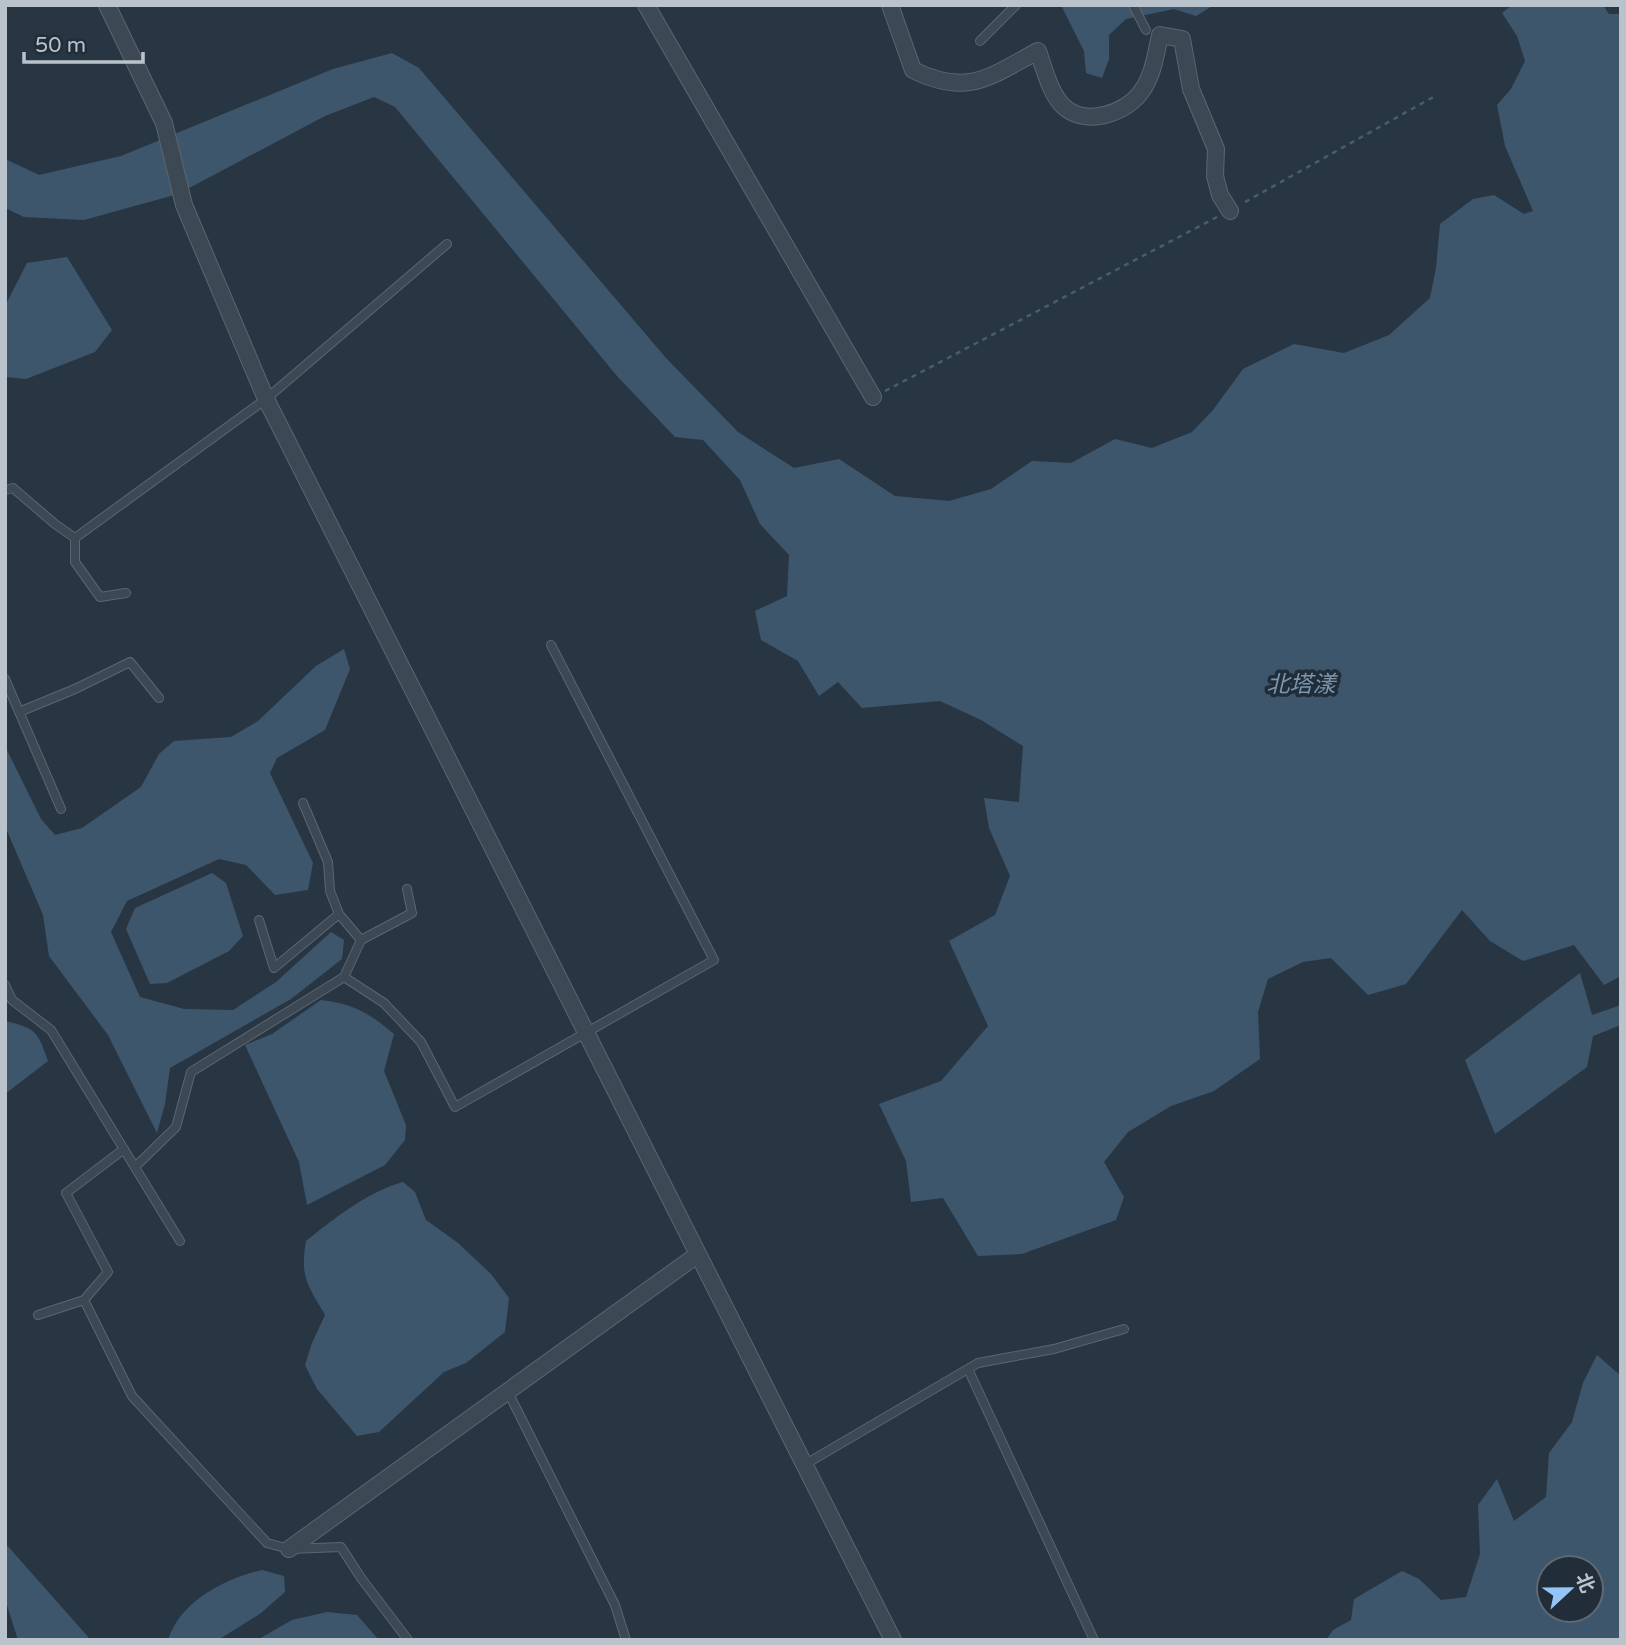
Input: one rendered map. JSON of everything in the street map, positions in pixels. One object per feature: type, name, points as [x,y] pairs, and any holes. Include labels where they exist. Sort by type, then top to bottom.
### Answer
[{"type":"street","points":[[107,5],[164,123],[184,205],[265,399],[894,1640]]},
{"type":"street","points":[[646,5],[873,397]]},
{"type":"street","points":[[890,5],[913,70],[933,80],[962,84],[981,82],[1038,51],[1052,87],[1063,106],[1083,115],[1105,117],[1140,94],[1154,62],[1160,35],[1182,39],[1191,89],[1216,149],[1215,176],[1220,195],[1230,211]]},
{"type":"street","points":[[289,1549],[697,1255]]},
{"type":"lane","points":[[980,41],[1016,5]]},
{"type":"lane","points":[[1133,5],[1146,30]]},
{"type":"lane","points":[[75,538],[265,399],[447,244]]},
{"type":"lane","points":[[5,490],[13,488],[54,524],[75,538]]},
{"type":"lane","points":[[75,538],[75,562],[100,597],[126,593]]},
{"type":"lane","points":[[344,977],[384,1003],[421,1042],[455,1107],[714,960],[551,645]]},
{"type":"lane","points":[[19,712],[130,662],[159,698]]},
{"type":"lane","points":[[5,679],[61,809]]},
{"type":"lane","points":[[303,803],[328,862],[330,891],[339,914],[361,940]]},
{"type":"lane","points":[[135,1167],[176,1126],[191,1072],[344,977],[361,940],[412,913],[407,889]]},
{"type":"lane","points":[[259,920],[274,968],[339,914]]},
{"type":"lane","points":[[5,985],[12,999],[51,1030],[180,1241]]},
{"type":"lane","points":[[38,1315],[84,1300],[108,1272],[66,1193],[124,1149]]},
{"type":"lane","points":[[84,1300],[132,1396],[267,1544],[289,1549],[341,1547],[408,1640]]},
{"type":"lane","points":[[804,1465],[978,1363],[1054,1349],[1124,1329]]},
{"type":"lane","points":[[968,1369],[1094,1640]]},
{"type":"lane","points":[[508,1392],[615,1605],[626,1640]]},
{"type":"path","points":[[873,397],[1230,211],[1437,95]]},
{"type":"water","points":[[1061,5],[1214,5],[1196,16],[1174,9],[1126,19],[1109,35],[1109,59],[1102,78],[1086,73],[1084,51]]},
{"type":"water","name":"北塔漾","points":[[1512,5],[1603,5],[1609,14],[1621,14],[1621,976],[1604,985],[1574,945],[1523,961],[1490,941],[1462,910],[1406,984],[1368,995],[1331,958],[1303,962],[1268,979],[1258,1012],[1260,1059],[1214,1091],[1171,1106],[1128,1132],[1104,1162],[1124,1197],[1116,1220],[1022,1254],[978,1256],[943,1198],[911,1202],[906,1161],[879,1104],[941,1081],[988,1026],[949,941],[995,915],[1010,876],[989,828],[984,798],[1019,802],[1023,746],[981,720],[940,701],[862,708],[838,682],[819,696],[798,661],[761,640],[755,611],[787,596],[789,555],[760,524],[740,480],[703,440],[675,437],[617,376],[395,107],[374,97],[325,116],[178,194],[84,220],[24,217],[5,208],[5,159],[39,175],[121,156],[333,69],[392,53],[419,68],[666,358],[738,432],[794,468],[839,459],[895,496],[949,501],[991,489],[1032,461],[1071,463],[1115,439],[1152,448],[1192,432],[1213,410],[1243,369],[1294,344],[1344,353],[1389,335],[1430,298],[1440,224],[1473,199],[1494,195],[1524,214],[1533,211],[1505,146],[1497,105],[1511,89],[1525,61],[1517,36],[1502,13]]},
{"type":"water","points":[[67,257],[112,330],[95,352],[26,379],[5,377],[5,306],[27,263]]},
{"type":"water","points":[[344,649],[350,669],[325,730],[277,758],[270,773],[313,863],[308,890],[275,895],[246,865],[219,859],[127,901],[111,932],[140,997],[184,1009],[233,1010],[276,982],[331,932],[344,940],[342,959],[291,999],[170,1068],[165,1104],[157,1133],[108,1035],[49,956],[43,915],[5,826],[5,746],[41,819],[55,835],[82,828],[141,787],[159,754],[174,741],[231,737],[258,721],[316,666]]},
{"type":"water","points":[[212,873],[226,883],[243,936],[229,951],[167,983],[150,984],[126,929],[135,908]]},
{"type":"water","points":[[1580,973],[1592,1015],[1621,1005],[1621,1025],[1593,1036],[1587,1067],[1495,1134],[1465,1060]]},
{"type":"water","points":[[321,1000],[343,1004],[360,1011],[394,1034],[384,1071],[406,1125],[405,1140],[385,1165],[307,1205],[299,1162],[245,1045],[272,1034]]},
{"type":"water","points":[[5,1021],[30,1029],[38,1037],[48,1061],[5,1094]]},
{"type":"water","points":[[403,1182],[415,1192],[426,1220],[458,1243],[491,1274],[509,1298],[505,1332],[466,1363],[444,1372],[379,1432],[357,1436],[317,1389],[305,1365],[325,1315],[306,1280],[306,1241],[364,1199]]},
{"type":"water","points":[[1597,1355],[1621,1376],[1621,1640],[1326,1640],[1333,1630],[1351,1620],[1354,1599],[1402,1571],[1419,1579],[1441,1600],[1466,1597],[1480,1554],[1478,1505],[1497,1479],[1514,1521],[1546,1497],[1549,1453],[1572,1422],[1583,1383]]},
{"type":"water","points":[[5,1543],[91,1640],[18,1640],[5,1599]]},
{"type":"water","points":[[262,1570],[284,1576],[285,1592],[261,1613],[218,1640],[168,1640],[183,1614],[206,1593],[234,1579]]},
{"type":"water","points":[[327,1612],[357,1615],[379,1640],[257,1640],[292,1620]]}]
